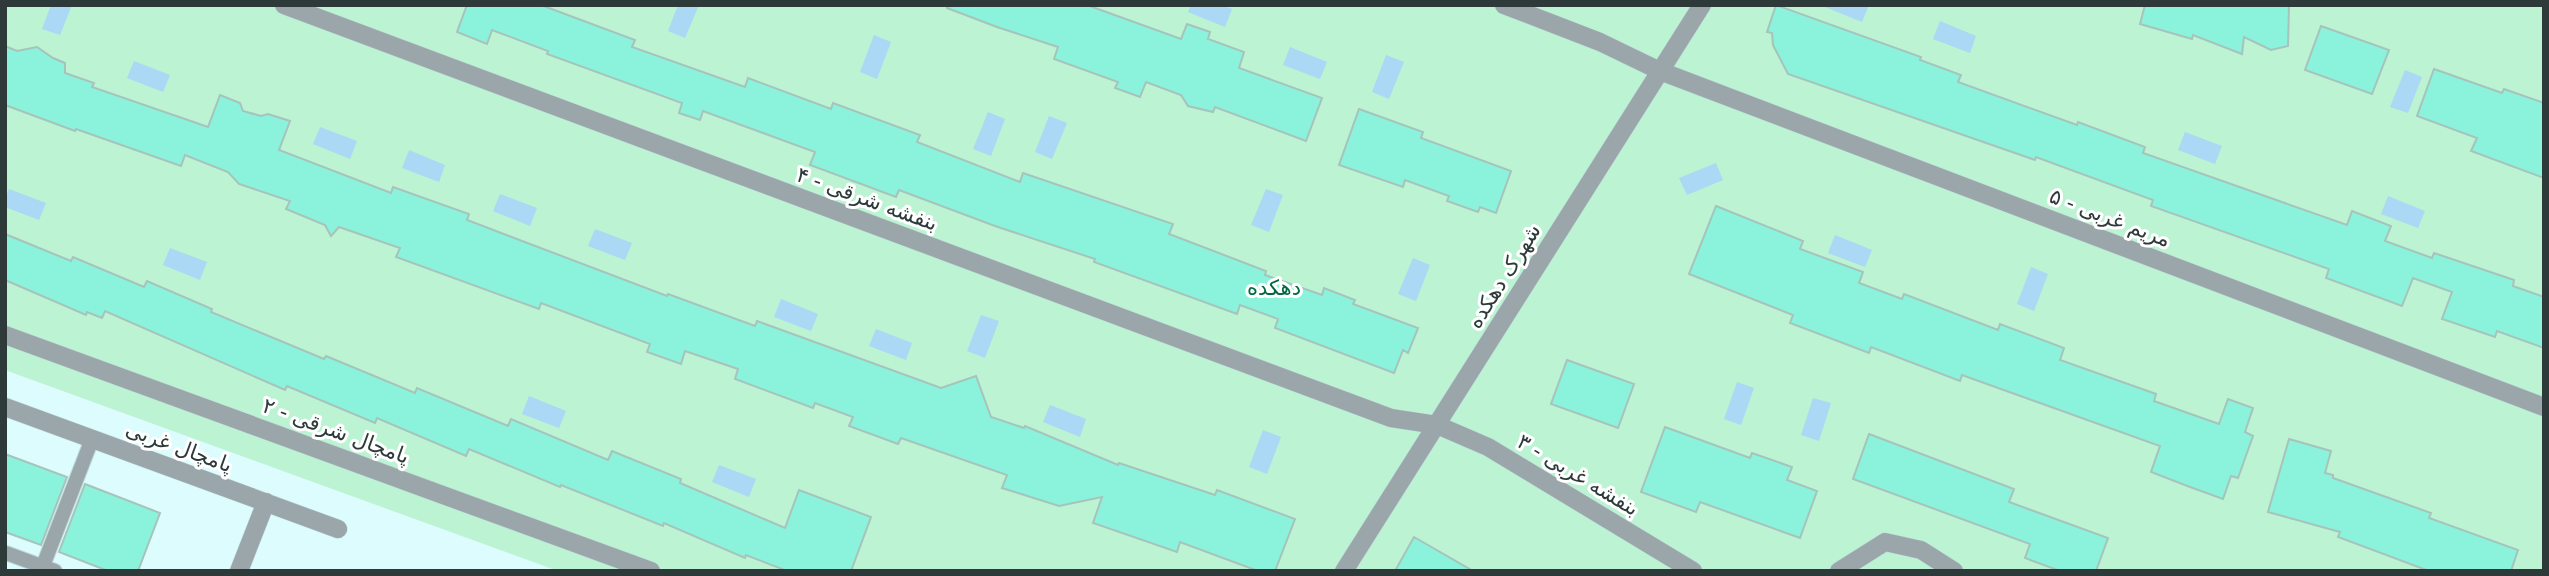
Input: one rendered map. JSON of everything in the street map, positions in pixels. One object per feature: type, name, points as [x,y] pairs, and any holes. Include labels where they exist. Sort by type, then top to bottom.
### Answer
[{"type":"street","name":"بنفشه شرقی - ۴","points":[[284,5],[1391,418],[1437,425]]},
{"type":"street","name":"مریم غربی - ۵","points":[[1504,5],[1600,41],[1660,71],[2544,407]]},
{"type":"street","name":"شهرک دهکده","points":[[1344,571],[1702,5]]},
{"type":"street","name":"پامچال شرقی - ۲","points":[[5,335],[651,571]]},
{"type":"street","name":"پامچال غربی","points":[[5,407],[338,528]]},
{"type":"street","name":"بنفشه غربی - ۳","points":[[1437,425],[1488,447],[1693,571]]},
{"type":"street","points":[[239,571],[265,502]]},
{"type":"street","points":[[1839,571],[1885,542],[1921,550],[1954,571]]},
{"type":"lane","points":[[6,553],[46,569],[92,439]]},
{"type":"green space","name":"دهکده","points":[[5,5],[2544,5],[2544,571],[558,571],[5,370]]},
{"type":"water","points":[[51,5],[72,5],[60,35],[42,29]]},
{"type":"water","points":[[678,5],[699,5],[685,38],[668,31]]},
{"type":"water","points":[[1191,5],[1222,5],[1232,9],[1225,27],[1188,12]]},
{"type":"water","points":[[1869,5],[1862,22],[1825,7]]},
{"type":"water","points":[[1940,21],[1976,36],[1970,53],[1933,39]]},
{"type":"water","points":[[874,35],[891,42],[877,79],[860,72]]},
{"type":"water","points":[[1290,47],[1327,62],[1320,79],[1283,65]]},
{"type":"water","points":[[1386,55],[1404,62],[1389,99],[1372,92]]},
{"type":"water","points":[[134,61],[170,75],[163,92],[127,78]]},
{"type":"water","points":[[2405,70],[2422,77],[2408,113],[2390,107]]},
{"type":"water","points":[[988,112],[1005,119],[991,156],[973,149]]},
{"type":"water","points":[[1049,116],[1067,123],[1052,159],[1035,152]]},
{"type":"water","points":[[320,127],[357,141],[350,159],[313,144]]},
{"type":"water","points":[[2185,132],[2222,146],[2215,164],[2178,150]]},
{"type":"water","points":[[409,150],[445,165],[439,182],[402,168]]},
{"type":"water","points":[[1716,163],[1723,180],[1687,195],[1679,178]]},
{"type":"water","points":[[9,189],[46,203],[39,220],[5,207]]},
{"type":"water","points":[[1266,189],[1283,195],[1269,232],[1251,225]]},
{"type":"water","points":[[500,194],[537,208],[530,226],[493,211]]},
{"type":"water","points":[[2388,196],[2425,211],[2418,228],[2381,214]]},
{"type":"water","points":[[595,229],[632,243],[625,260],[588,246]]},
{"type":"water","points":[[1835,235],[1872,250],[1865,267],[1828,253]]},
{"type":"water","points":[[170,248],[207,262],[200,280],[163,265]]},
{"type":"water","points":[[1413,258],[1430,265],[1416,301],[1398,294]]},
{"type":"water","points":[[2031,267],[2048,274],[2034,311],[2017,304]]},
{"type":"water","points":[[781,299],[818,314],[811,331],[774,317]]},
{"type":"water","points":[[981,315],[999,321],[985,358],[967,351]]},
{"type":"water","points":[[876,329],[912,343],[906,360],[869,346]]},
{"type":"water","points":[[1737,382],[1754,388],[1741,425],[1724,419]]},
{"type":"water","points":[[529,396],[566,411],[559,428],[522,414]]},
{"type":"water","points":[[1813,398],[1831,403],[1819,441],[1801,435]]},
{"type":"water","points":[[1050,405],[1086,419],[1080,437],[1043,422]]},
{"type":"water","points":[[1263,430],[1281,437],[1267,474],[1249,467]]},
{"type":"water","points":[[719,465],[756,479],[749,497],[712,482]]},
{"type":"building","points":[[467,5],[541,5],[635,40],[632,47],[745,87],[748,78],[831,109],[833,103],[920,135],[917,142],[1020,182],[1023,173],[1173,224],[1169,234],[1266,271],[1265,275],[1322,295],[1324,288],[1355,300],[1353,304],[1418,328],[1408,353],[1403,350],[1394,373],[1275,328],[1278,319],[1240,305],[1237,314],[1094,262],[1095,259],[899,190],[896,197],[810,165],[815,152],[703,111],[700,120],[679,113],[682,103],[547,54],[548,51],[492,30],[487,44],[457,32]]},
{"type":"building","points":[[947,5],[1087,5],[1181,39],[1187,24],[1210,32],[1208,39],[1244,52],[1239,68],[1322,98],[1306,141],[1215,107],[1213,112],[1188,106],[1181,95],[1146,82],[1140,97],[1115,88],[1118,82],[1054,59],[1058,47],[997,27],[947,8]]},
{"type":"building","points":[[1776,5],[1921,57],[1920,60],[1961,75],[1958,82],[2145,147],[2143,153],[2347,225],[2352,211],[2391,226],[2385,241],[2432,258],[2434,253],[2514,280],[2513,286],[2544,297],[2544,348],[2497,331],[2495,337],[2442,319],[2452,292],[2413,278],[2402,306],[2326,278],[2329,269],[2151,206],[2153,200],[2036,157],[2035,160],[1788,74],[1773,45],[1772,33],[1767,32]]},
{"type":"building","points":[[2145,5],[2289,5],[2288,46],[2271,50],[2244,37],[2242,54],[2193,35],[2192,39],[2140,24]]},
{"type":"building","points":[[2321,26],[2389,50],[2372,94],[2305,70]]},
{"type":"building","points":[[5,46],[17,51],[37,47],[65,63],[65,73],[94,83],[92,87],[208,127],[220,95],[240,103],[243,111],[261,116],[268,114],[290,121],[279,150],[391,193],[393,187],[469,214],[467,220],[667,296],[668,294],[755,326],[757,321],[941,388],[976,376],[991,417],[1024,428],[1025,426],[1118,465],[1119,463],[1215,495],[1217,490],[1295,519],[1275,571],[1258,571],[1180,542],[1177,552],[1093,523],[1102,497],[1059,506],[1002,488],[1007,475],[901,438],[898,444],[849,426],[853,417],[815,403],[813,408],[735,379],[738,369],[685,351],[681,364],[647,352],[650,344],[541,303],[539,309],[396,257],[400,248],[339,227],[331,236],[325,225],[286,209],[290,201],[239,184],[228,172],[185,155],[181,166],[5,105]]},
{"type":"building","points":[[2434,69],[2502,93],[2504,89],[2544,103],[2544,178],[2471,151],[2477,138],[2417,116]]},
{"type":"building","points":[[1359,109],[1423,132],[1421,138],[1511,171],[1496,213],[1480,207],[1478,212],[1447,201],[1449,196],[1405,180],[1403,187],[1339,165]]},
{"type":"building","points":[[1716,206],[1803,241],[1800,249],[1863,272],[1859,283],[1902,299],[1904,294],[1998,330],[2000,324],[2064,348],[2060,360],[2156,394],[2154,401],[2219,424],[2228,399],[2253,408],[2245,432],[2253,436],[2238,478],[2231,476],[2223,499],[2190,487],[2151,472],[2160,446],[1962,375],[1960,381],[1871,347],[1869,353],[1790,323],[1793,315],[1689,274]]},
{"type":"building","points":[[5,234],[71,261],[73,257],[144,287],[147,281],[212,309],[211,312],[415,393],[417,388],[508,426],[511,419],[608,460],[612,451],[681,479],[680,483],[785,528],[799,490],[871,517],[851,571],[787,571],[746,555],[745,558],[664,523],[663,526],[561,485],[560,487],[469,449],[466,456],[377,418],[375,423],[287,386],[285,390],[105,311],[102,318],[87,312],[86,315],[5,280]]},
{"type":"building","points":[[1567,360],[1634,384],[1618,428],[1551,404]]},
{"type":"building","points":[[1665,427],[1750,458],[1752,453],[1792,467],[1787,480],[1817,491],[1800,538],[1700,502],[1696,512],[1641,492]]},
{"type":"building","points":[[1869,434],[2014,489],[2009,502],[2108,538],[2096,571],[2060,571],[2025,558],[2030,544],[1853,479]]},
{"type":"building","points":[[2289,439],[2331,451],[2325,473],[2333,475],[2333,478],[2431,513],[2429,518],[2518,550],[2511,571],[2429,571],[2338,537],[2340,532],[2268,512]]},
{"type":"building","points":[[5,454],[67,477],[41,545],[5,532]]},
{"type":"building","points":[[85,484],[160,513],[138,571],[108,571],[59,552]]},
{"type":"building","points":[[1414,537],[1473,571],[1395,571]]}]
